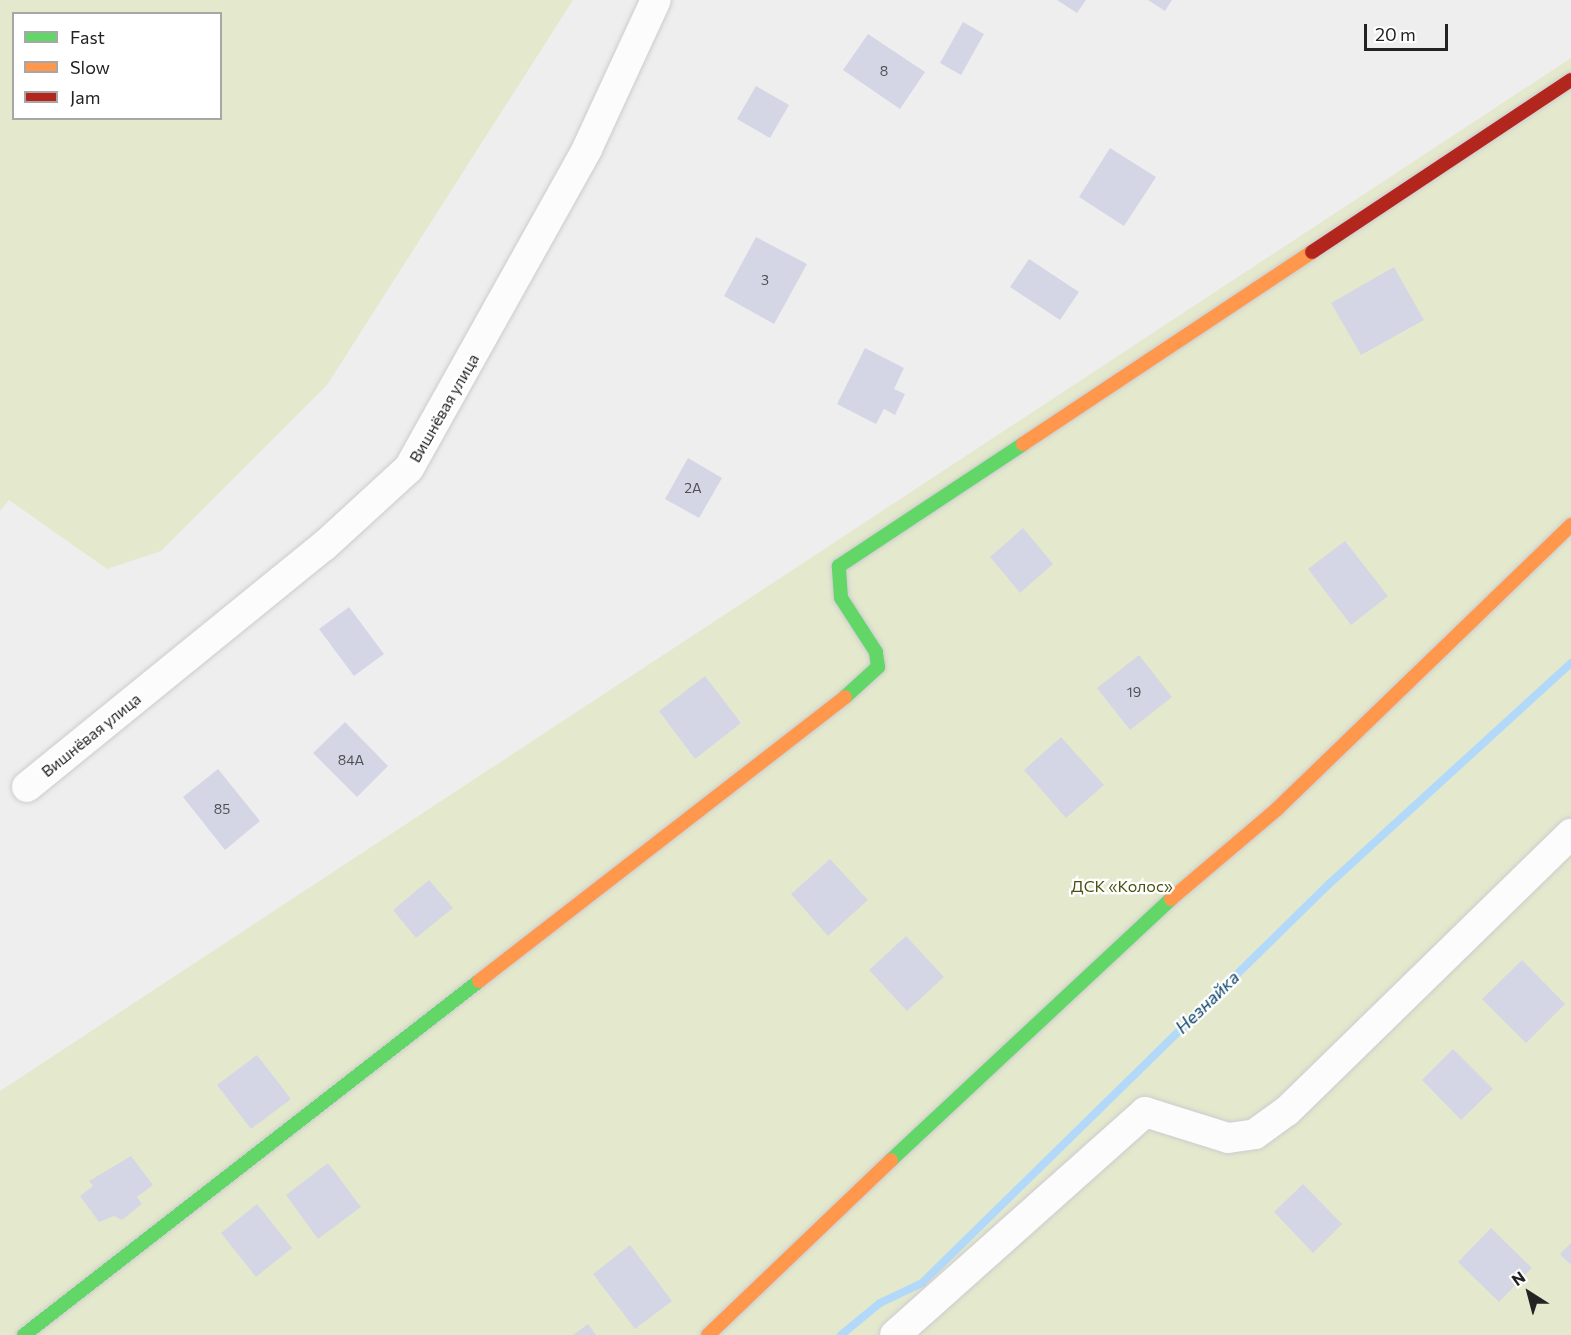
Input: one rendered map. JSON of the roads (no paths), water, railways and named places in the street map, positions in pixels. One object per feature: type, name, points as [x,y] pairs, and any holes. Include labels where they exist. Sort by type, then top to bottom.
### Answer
[{"type":"street","name":"Вишнёвая улица","points":[[27,787],[324,546],[409,468],[587,149],[656,0]]},
{"type":"street","points":[[24,1335],[870,677],[878,667],[876,652],[841,598],[839,566],[1571,80]]},
{"type":"street","points":[[708,1335],[1119,943],[1277,808],[1571,525]]},
{"type":"street","points":[[895,1335],[1144,1112],[1228,1138],[1256,1134],[1287,1111],[1571,834]]},
{"type":"waterway","name":"Незнайка","points":[[841,1335],[880,1303],[922,1283],[1329,884],[1571,663]]},
{"type":"park label","name":"ДСК «Колос»","points":[[1122,886]]}]
